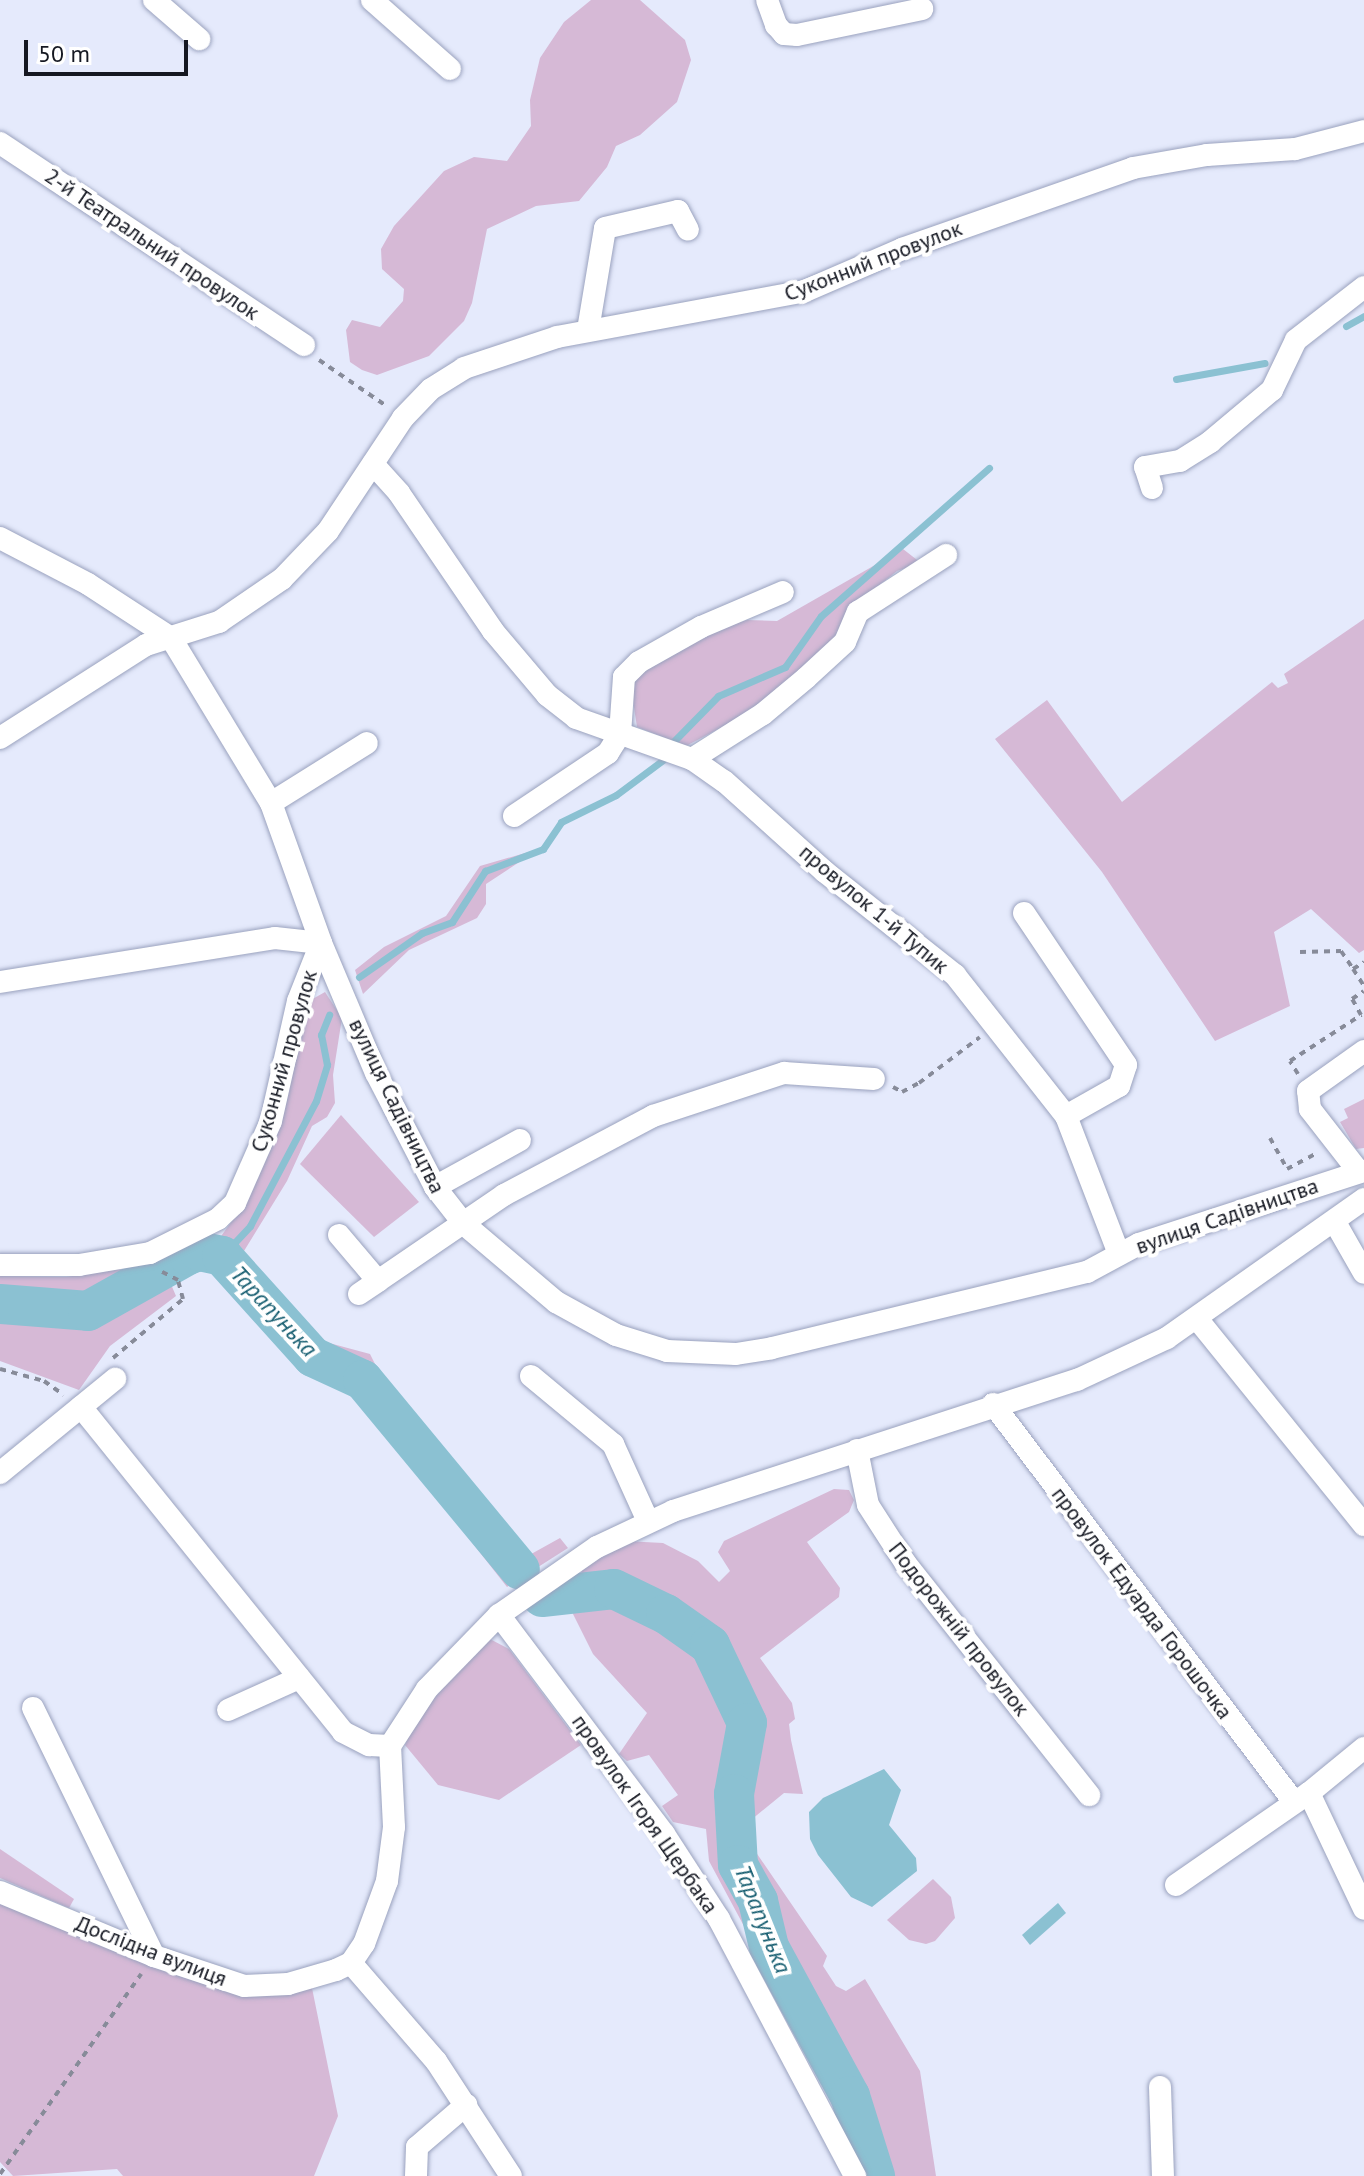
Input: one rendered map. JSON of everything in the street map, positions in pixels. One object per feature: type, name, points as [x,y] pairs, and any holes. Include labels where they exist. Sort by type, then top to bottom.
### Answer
[{"type":"street","points":[[154,0],[199,39]]},
{"type":"street","points":[[372,0],[450,69]]},
{"type":"street","points":[[767,0],[776,25],[784,34],[797,35],[922,9]]},
{"type":"street","name":"Суконний провулок","points":[[0,738],[146,645],[219,622],[282,579],[317,545],[403,418],[431,389],[464,368],[588,330],[805,291],[902,249],[1133,168],[1207,155],[1295,149],[1364,131]]},
{"type":"street","name":"2-й Театральний провулок","points":[[0,143],[304,345]]},
{"type":"street","points":[[588,330],[605,228],[678,211],[688,230]]},
{"type":"street","points":[[1146,468],[1192,456],[1210,442],[1272,390],[1296,340],[1364,287]]},
{"type":"street","points":[[373,464],[399,493],[493,631],[547,695],[576,718],[620,734]]},
{"type":"street","name":"вулиця Садівництва","points":[[0,538],[88,584],[171,638],[271,803],[321,943],[376,1073],[435,1187],[464,1224],[556,1302],[593,1323],[634,1342],[699,1353],[772,1348],[1071,1277],[1119,1254],[1362,1172]]},
{"type":"street","points":[[692,759],[763,714],[806,678],[845,642],[858,612],[946,555]]},
{"type":"street","points":[[514,816],[592,768],[620,734],[622,684],[639,662],[701,627],[783,592]]},
{"type":"street","name":"провулок 1-й Тупик","points":[[620,734],[692,759],[933,955],[996,1025],[1066,1116],[1119,1254]]},
{"type":"street","points":[[271,803],[367,743]]},
{"type":"street","points":[[1024,913],[1126,1065],[1119,1086],[1066,1116]]},
{"type":"street","name":"Суконний провулок","points":[[0,982],[275,938],[321,943],[298,1001],[271,1121],[235,1203],[218,1219],[150,1253],[79,1265],[0,1265]]},
{"type":"street","points":[[1362,1172],[1310,1109],[1308,1091],[1364,1051]]},
{"type":"street","points":[[359,1294],[550,1167],[653,1116],[784,1073],[874,1079]]},
{"type":"street","points":[[435,1187],[520,1140]]},
{"type":"street","points":[[511,2176],[436,2061],[351,1963],[374,1923],[393,1850],[390,1746],[427,1689],[499,1615],[597,1547],[648,1521],[993,1404],[1077,1380],[1198,1320],[1336,1224],[1364,1199]]},
{"type":"street","points":[[1336,1224],[1364,1273]]},
{"type":"street","points":[[339,1235],[378,1281]]},
{"type":"street","points":[[1198,1320],[1364,1525]]},
{"type":"street","points":[[531,1376],[613,1444],[648,1521]]},
{"type":"street","points":[[0,1473],[115,1379]]},
{"type":"street","name":"провулок Едуарда Горошочка","points":[[993,1404],[1301,1797],[1364,1909]]},
{"type":"street","points":[[81,1407],[343,1732],[369,1745],[390,1746]]},
{"type":"street","name":"Подорожній провулок","points":[[857,1450],[868,1505],[906,1564],[1089,1795]]},
{"type":"street","name":"провулок Ігоря Щербака","points":[[499,1615],[664,1834],[719,1919],[855,2176]]},
{"type":"street","points":[[228,1710],[299,1678]]},
{"type":"street","points":[[33,1708],[154,1956]]},
{"type":"street","points":[[1176,1885],[1301,1797],[1364,1748]]},
{"type":"street","name":"Дослідна вулиця","points":[[0,1892],[207,1976],[259,1987],[320,1977],[351,1963]]},
{"type":"street","points":[[1160,2087],[1163,2176]]},
{"type":"street","points":[[416,2176],[417,2147],[466,2105]]},
{"type":"path","points":[[304,345],[403,418]]},
{"type":"path","points":[[1300,952],[1341,951],[1364,986]]},
{"type":"path","points":[[1353,969],[1364,962]]},
{"type":"path","points":[[874,1079],[885,1078],[902,1092],[996,1025]]},
{"type":"path","points":[[1270,1138],[1287,1169],[1330,1146]]},
{"type":"path","points":[[115,1379],[105,1365],[183,1299],[178,1280],[165,1276]]},
{"type":"path","points":[[0,1369],[44,1381],[81,1407]]},
{"type":"path","points":[[0,2174],[154,1956]]},
{"type":"shaded area","points":[[591,0],[640,0],[685,40],[691,60],[677,102],[640,135],[616,146],[607,167],[579,201],[536,206],[487,229],[472,303],[464,321],[429,356],[377,375],[362,370],[350,362],[346,330],[352,320],[380,327],[403,301],[404,289],[382,269],[381,249],[394,226],[444,171],[474,157],[507,161],[531,126],[530,100],[540,58],[564,22]]},
{"type":"shaded area","points":[[903,549],[921,563],[897,571],[852,607],[827,650],[766,704],[686,746],[637,727],[631,688],[640,669],[697,634],[747,620],[777,621]]},
{"type":"shaded area","points":[[1364,619],[1364,950],[1359,953],[1311,909],[1274,932],[1290,1006],[1215,1041],[1102,872],[995,739],[1047,700],[1122,802],[1272,682],[1278,688],[1288,683],[1284,674]]},
{"type":"shaded area","points":[[539,849],[486,884],[486,904],[477,918],[409,950],[363,994],[355,970],[384,947],[446,916],[480,866]]},
{"type":"shaded area","points":[[325,992],[342,1018],[333,1075],[335,1103],[327,1117],[312,1126],[287,1181],[244,1251],[233,1256],[219,1239],[237,1214],[309,1001]]},
{"type":"shaded area","points":[[1364,1099],[1364,1148],[1356,1149],[1340,1122],[1348,1118],[1344,1109]]},
{"type":"shaded area","points":[[341,1115],[419,1202],[374,1237],[300,1164]]},
{"type":"shaded area","points":[[119,1269],[141,1279],[155,1270],[170,1282],[176,1296],[110,1346],[79,1390],[0,1361],[0,1276],[66,1277]]},
{"type":"shaded area","points":[[318,1340],[370,1354],[397,1408],[524,1558],[560,1538],[568,1548],[507,1587],[383,1429],[369,1400],[296,1359]]},
{"type":"shaded area","points":[[834,1489],[849,1490],[854,1500],[849,1512],[807,1542],[840,1588],[839,1597],[760,1658],[792,1703],[795,1719],[789,1724],[803,1794],[784,1793],[740,1829],[827,1956],[823,1966],[836,1986],[846,1991],[865,1979],[920,2071],[936,2176],[868,2176],[826,2079],[709,1861],[706,1829],[673,1822],[662,1806],[678,1795],[649,1755],[627,1761],[619,1754],[647,1713],[593,1654],[572,1612],[583,1566],[625,1541],[663,1543],[698,1561],[719,1582],[730,1571],[718,1552],[724,1541]]},
{"type":"shaded area","points":[[488,1638],[509,1649],[581,1745],[499,1800],[438,1785],[405,1745],[416,1718]]},
{"type":"shaded area","points":[[0,1849],[74,1899],[69,1908],[0,1878]]},
{"type":"shaded area","points":[[933,1879],[951,1897],[955,1918],[935,1941],[926,1944],[909,1940],[887,1920]]},
{"type":"shaded area","points":[[0,1904],[229,1991],[312,1988],[338,2116],[314,2176],[123,2176],[117,2169],[13,2176],[0,2162]]},
{"type":"water","points":[[253,1279],[298,1324],[305,1345],[295,1352],[246,1286]]},
{"type":"water","points":[[884,1769],[901,1790],[889,1825],[916,1858],[917,1871],[872,1907],[851,1897],[818,1855],[810,1839],[809,1812],[823,1798]]},
{"type":"water","points":[[1058,1903],[1066,1913],[1030,1945],[1022,1935]]},
{"type":"waterway","points":[[1346,326],[1364,316]]},
{"type":"waterway","points":[[1176,379],[1265,363]]},
{"type":"waterway","points":[[674,741],[718,696],[785,667],[821,616],[989,468]]},
{"type":"waterway","points":[[359,977],[422,933],[452,922],[485,871],[543,849],[561,822],[616,795],[663,760]]},
{"type":"waterway","points":[[222,1256],[250,1226],[316,1101],[327,1065],[321,1035],[329,1015]]},
{"type":"waterway","name":"Тарапунька","points":[[0,1304],[88,1311],[188,1255],[199,1251],[222,1256],[313,1357],[363,1380],[520,1570]]},
{"type":"waterway","name":"Тарапунька","points":[[542,1597],[614,1589],[666,1614],[710,1645],[747,1723],[734,1794],[738,1865],[758,1901],[769,1947],[850,2096],[875,2176]]}]
